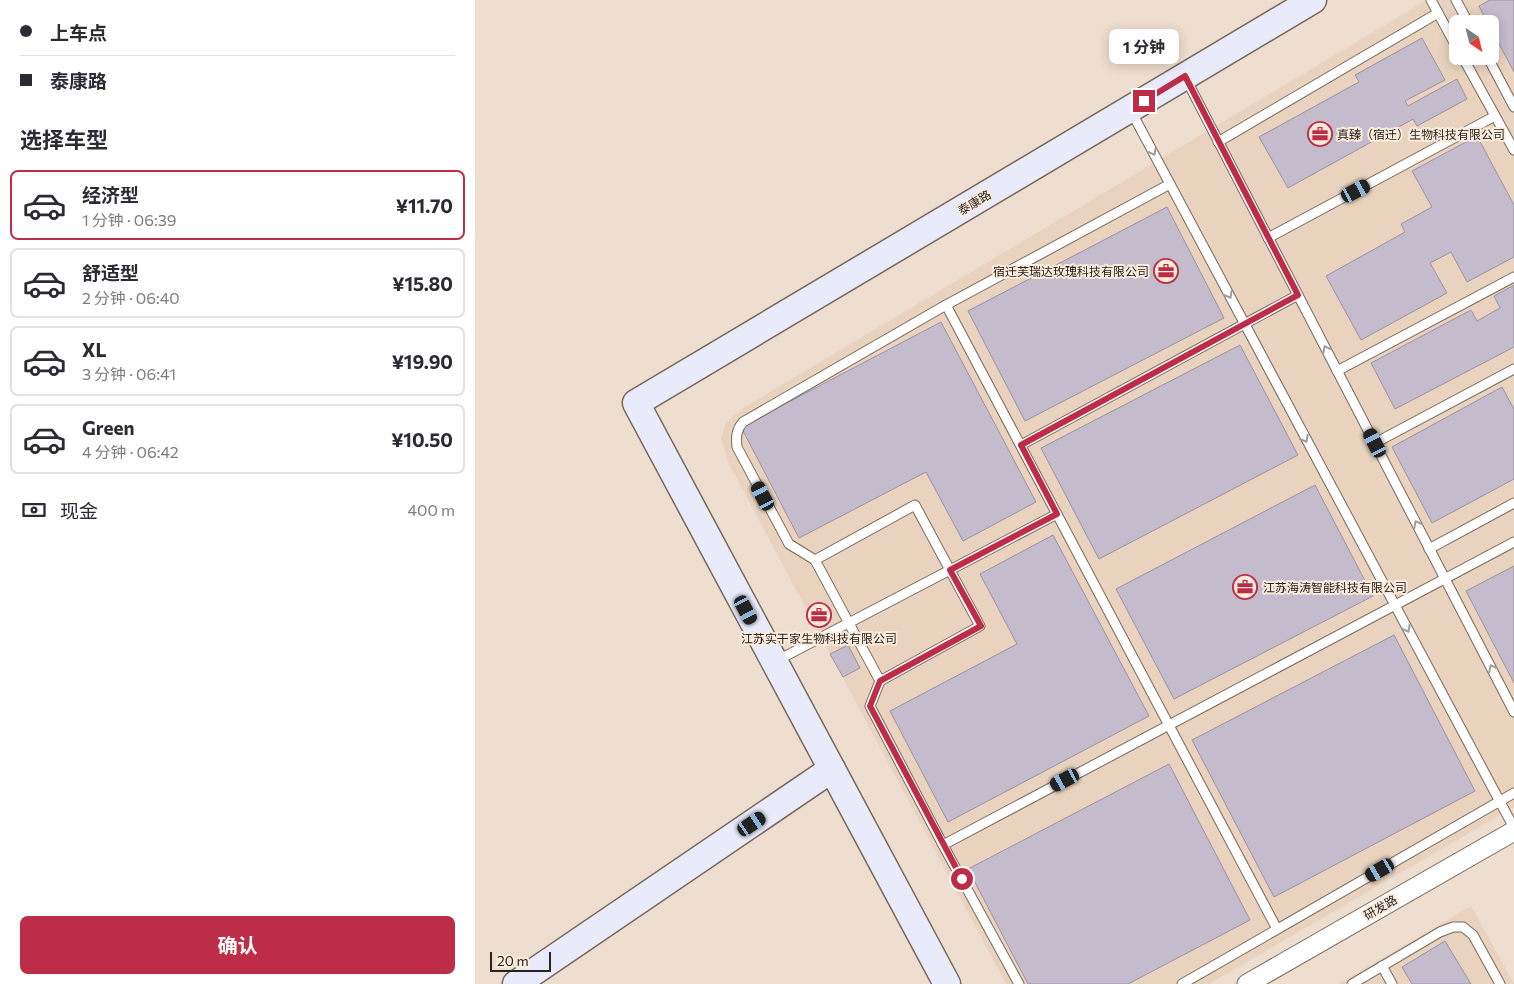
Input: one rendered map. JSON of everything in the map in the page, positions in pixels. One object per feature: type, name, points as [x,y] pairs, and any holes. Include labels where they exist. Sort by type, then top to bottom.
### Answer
[{"type":"street","name":"泰康路","points":[[774,662],[635,403],[1313,0]]},
{"type":"street","points":[[774,662],[947,984]]},
{"type":"street","points":[[516,984],[832,769]]},
{"type":"street","name":"研发路","points":[[1247,984],[1514,830]]},
{"type":"lane","points":[[1431,0],[1449,34]]},
{"type":"lane","points":[[1457,0],[1464,15]]},
{"type":"lane","points":[[1218,142],[1438,14]]},
{"type":"lane","points":[[1467,65],[1514,150]]},
{"type":"lane","points":[[1492,65],[1514,107]]},
{"type":"lane","points":[[1185,76],[1514,712]]},
{"type":"lane","points":[[1130,109],[1514,830]]},
{"type":"lane","points":[[1268,238],[1495,116]]},
{"type":"lane","points":[[880,681],[815,560],[789,544],[737,447],[735,436],[739,427],[752,416],[946,305],[1169,184]]},
{"type":"lane","points":[[1337,371],[1514,277]]},
{"type":"lane","points":[[1021,445],[1298,295]]},
{"type":"lane","points":[[946,305],[1277,928]]},
{"type":"lane","points":[[1375,443],[1514,369]]},
{"type":"lane","points":[[1429,549],[1514,503]]},
{"type":"lane","points":[[815,560],[915,505],[981,626],[880,681],[870,706],[1019,984]]},
{"type":"lane","points":[[774,662],[1057,514]]},
{"type":"lane","points":[[943,844],[1514,542]]},
{"type":"lane","points":[[1182,984],[1514,793]]},
{"type":"lane","points":[[1353,984],[1440,932],[1453,927],[1463,927],[1473,935],[1500,984]]},
{"type":"lane","points":[[1382,966],[1392,984]]},
{"type":"shaded area","points":[[1427,0],[1514,0],[1514,807],[1209,984],[1006,984],[728,462],[721,439],[726,422],[745,407]]},
{"type":"shaded area","points":[[1471,906],[1514,984],[1338,984]]},
{"type":"building","points":[[1490,0],[1514,0],[1514,72],[1499,44],[1499,15],[1484,15],[1479,6]]},
{"type":"building","points":[[1422,38],[1445,80],[1405,101],[1408,106],[1457,79],[1467,99],[1417,126],[1413,119],[1288,188],[1259,137],[1359,82],[1355,75]]},
{"type":"building","points":[[1477,136],[1514,205],[1514,257],[1467,282],[1451,252],[1430,263],[1447,293],[1361,340],[1326,276],[1405,232],[1401,224],[1432,207],[1412,171]]},
{"type":"building","points":[[1167,207],[1224,318],[1025,421],[968,311]]},
{"type":"building","points":[[1514,285],[1514,347],[1395,409],[1371,363],[1471,310],[1477,321],[1500,308],[1494,296]]},
{"type":"building","points":[[941,322],[1036,502],[963,541],[926,472],[799,538],[741,427]]},
{"type":"building","points":[[1240,345],[1298,455],[1099,559],[1041,448]]},
{"type":"building","points":[[1502,387],[1514,409],[1514,479],[1432,523],[1392,447]]},
{"type":"building","points":[[1315,485],[1373,596],[1174,699],[1116,589]]},
{"type":"building","points":[[1053,535],[1149,716],[948,822],[890,711],[1017,644],[980,574]]},
{"type":"building","points":[[1514,566],[1514,683],[1466,591]]},
{"type":"building","points":[[1394,635],[1475,791],[1274,897],[1192,740]]},
{"type":"building","points":[[848,645],[860,668],[843,677],[830,654]]},
{"type":"building","points":[[1169,764],[1250,920],[1128,984],[1028,984],[968,869]]},
{"type":"building","points":[[1445,941],[1471,984],[1412,984],[1402,967]]},
{"type":"place","name":"真臻（宿迁）生物科技有限公司","points":[[1320,134]]},
{"type":"place","name":"宿迁芙瑞达玫瑰科技有限公司","points":[[1166,271]]},
{"type":"place","name":"江苏海涛智能科技有限公司","points":[[1245,587]]},
{"type":"place","name":"江苏实干家生物科技有限公司","points":[[819,615]]},
{"type":"route","points":[[962,879],[870,706],[880,681],[981,626],[950,570],[1057,514],[1021,445],[1298,295],[1185,76],[1144,101]]}]
